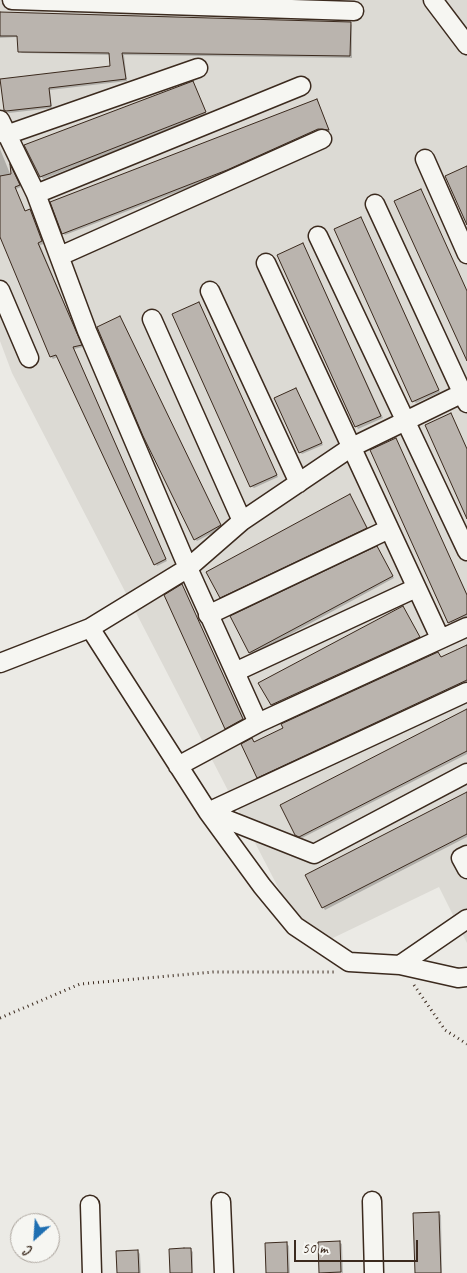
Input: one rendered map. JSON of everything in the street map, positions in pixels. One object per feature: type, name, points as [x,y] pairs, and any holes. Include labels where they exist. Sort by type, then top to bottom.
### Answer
[{"type":"street","points":[[12,0],[354,11]]},
{"type":"street","points":[[433,0],[467,45]]},
{"type":"street","points":[[198,68],[3,128],[36,194],[87,331],[208,615],[258,723]]},
{"type":"street","points":[[36,194],[301,86]]},
{"type":"street","points":[[60,256],[322,140]]},
{"type":"street","points":[[425,159],[467,254]]},
{"type":"street","points":[[0,663],[90,628],[188,568],[242,521],[350,448],[406,421],[466,396],[375,204]]},
{"type":"street","points":[[318,236],[467,551]]},
{"type":"street","points":[[266,263],[350,448],[440,638]]},
{"type":"street","points":[[0,290],[29,358]]},
{"type":"street","points":[[210,291],[299,483]]},
{"type":"street","points":[[152,319],[242,521]]},
{"type":"street","points":[[208,615],[389,529]]},
{"type":"street","points":[[235,672],[416,588]]},
{"type":"street","points":[[178,766],[258,723],[467,627]]},
{"type":"street","points":[[90,628],[208,812],[262,886],[295,926],[349,962],[400,965],[458,978],[467,977]]},
{"type":"street","points":[[208,812],[467,692]]},
{"type":"street","points":[[208,812],[314,854],[467,773]]},
{"type":"street","points":[[467,855],[462,858],[467,869]]},
{"type":"street","points":[[400,965],[467,919]]},
{"type":"street","points":[[372,1201],[374,1273]]},
{"type":"street","points":[[221,1202],[224,1273]]},
{"type":"street","points":[[90,1205],[92,1273]]},
{"type":"path","points":[[400,965],[445,1030],[467,1044]]},
{"type":"path","points":[[0,1018],[80,984],[213,972],[340,972]]},
{"type":"shaded area","points":[[0,0],[467,0],[467,943],[439,887],[310,949],[12,373],[0,341]]},
{"type":"building","points":[[0,12],[351,22],[350,56],[122,53],[126,79],[49,88],[51,106],[6,111],[4,110],[0,79],[110,66],[109,53],[18,52],[17,36],[0,36]]},
{"type":"building","points":[[193,81],[206,112],[40,177],[24,145]]},
{"type":"building","points":[[317,99],[329,130],[318,129],[227,170],[62,234],[50,202]]},
{"type":"building","points":[[10,164],[20,185],[15,187],[25,211],[30,209],[42,241],[38,243],[82,345],[73,347],[166,559],[154,565],[56,355],[50,357],[0,237],[0,176],[11,174]]},
{"type":"building","points":[[467,166],[467,225],[445,176]]},
{"type":"building","points":[[421,189],[467,291],[467,361],[394,201]]},
{"type":"building","points":[[361,217],[439,390],[412,402],[334,229]]},
{"type":"building","points":[[303,243],[381,416],[355,427],[277,255]]},
{"type":"building","points":[[199,302],[277,475],[250,487],[172,314]]},
{"type":"building","points":[[120,316],[221,525],[194,540],[143,436],[97,327]]},
{"type":"building","points":[[296,388],[322,443],[299,453],[274,398]]},
{"type":"building","points":[[451,413],[467,449],[467,519],[425,425]]},
{"type":"building","points":[[396,438],[467,595],[467,614],[448,623],[370,450]]},
{"type":"building","points":[[350,494],[367,528],[220,598],[206,572]]},
{"type":"building","points":[[377,546],[393,576],[249,653],[230,616]]},
{"type":"building","points":[[182,584],[243,719],[225,729],[164,595]]},
{"type":"building","points":[[403,606],[420,637],[271,705],[258,683]]},
{"type":"building","points":[[467,645],[467,680],[257,778],[241,744],[252,738],[254,742],[283,728],[281,724],[438,652],[441,657]]},
{"type":"building","points":[[467,709],[467,751],[299,837],[295,835],[280,805]]},
{"type":"building","points":[[467,792],[467,834],[322,908],[305,875]]},
{"type":"building","points":[[439,1212],[441,1273],[415,1273],[413,1213]]},
{"type":"building","points":[[340,1241],[341,1272],[319,1273],[318,1242]]},
{"type":"building","points":[[287,1242],[288,1273],[266,1273],[265,1243]]},
{"type":"building","points":[[191,1248],[192,1273],[170,1273],[169,1249]]},
{"type":"building","points":[[138,1250],[139,1273],[117,1273],[116,1251]]}]
